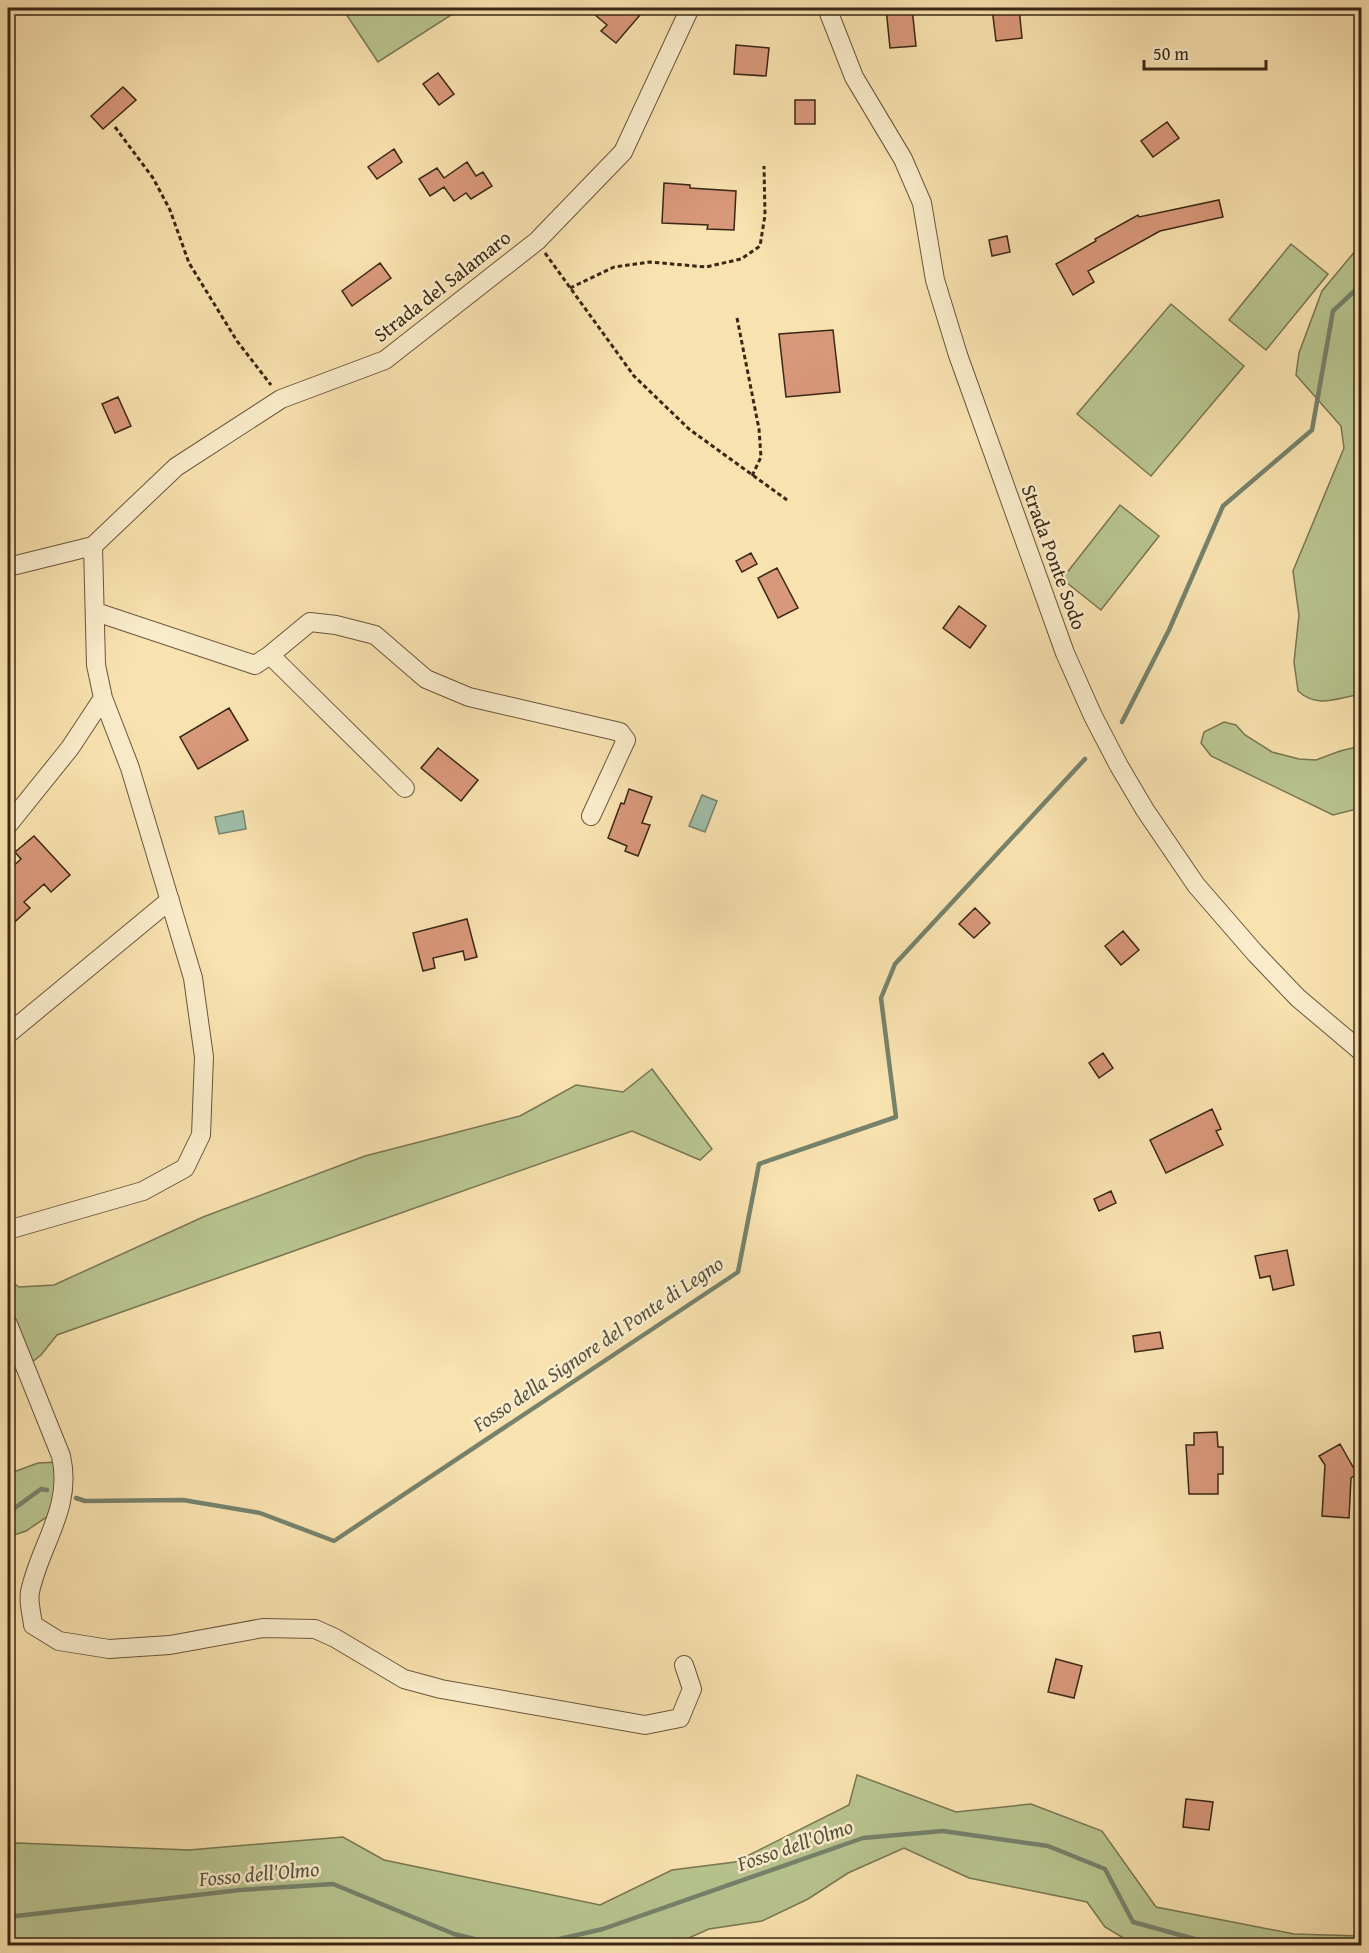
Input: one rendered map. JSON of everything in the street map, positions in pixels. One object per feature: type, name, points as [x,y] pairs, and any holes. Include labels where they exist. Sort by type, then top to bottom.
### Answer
[{"type":"street","name":"Strada del Salamaro","points":[[8,567],[93,546],[176,467],[281,399],[385,360],[537,241],[623,152],[690,8]]},
{"type":"street","name":"Strada Ponte Sodo","points":[[827,8],[854,77],[903,159],[922,203],[935,280],[958,355],[1065,653],[1093,716],[1145,810],[1196,885],[1298,998],[1362,1052]]},
{"type":"street","points":[[8,1230],[143,1191],[185,1168],[201,1135],[204,1057],[193,978],[130,768],[103,698],[96,665],[93,546]]},
{"type":"street","points":[[96,612],[255,664],[270,655],[310,622],[336,626],[375,635],[426,679],[469,697],[620,732],[626,740],[591,816]]},
{"type":"street","points":[[270,655],[405,788]]},
{"type":"street","points":[[8,825],[70,748],[103,698]]},
{"type":"street","points":[[8,1034],[170,900]]},
{"type":"street","points":[[8,1324],[61,1456],[64,1470],[60,1510],[30,1594],[33,1625],[59,1641],[109,1649],[170,1645],[263,1628],[315,1629],[335,1638],[404,1679],[441,1689],[645,1725],[680,1718],[692,1689],[684,1665]]},
{"type":"path","points":[[115,127],[153,178],[170,210],[189,263],[237,340],[281,399]]},
{"type":"path","points":[[570,288],[614,267],[650,262],[706,267],[741,259],[760,246],[765,215],[764,166]]},
{"type":"path","points":[[537,241],[634,376],[689,429],[787,500]]},
{"type":"path","points":[[737,318],[759,429],[761,457],[752,476]]},
{"type":"shaded area","points":[[342,8],[462,8],[378,62]]},
{"type":"shaded area","points":[[1291,244],[1328,274],[1266,350],[1229,320]]},
{"type":"shaded area","points":[[1361,244],[1361,694],[1320,701],[1313,700],[1298,691],[1294,662],[1299,615],[1293,571],[1344,448],[1341,426],[1296,375],[1299,353],[1322,291]]},
{"type":"shaded area","points":[[1171,304],[1244,366],[1151,476],[1077,414]]},
{"type":"shaded area","points":[[1120,505],[1159,536],[1101,610],[1062,579]]},
{"type":"shaded area","points":[[1224,722],[1236,725],[1245,735],[1272,752],[1299,759],[1316,760],[1361,746],[1361,808],[1333,815],[1211,756],[1201,743],[1204,732]]},
{"type":"shaded area","points":[[702,795],[717,801],[705,832],[689,826]]},
{"type":"shaded area","points":[[243,811],[246,829],[219,834],[215,817]]},
{"type":"shaded area","points":[[652,1069],[712,1149],[700,1160],[632,1131],[57,1335],[41,1355],[32,1362],[8,1302],[8,1279],[19,1287],[54,1285],[203,1217],[365,1156],[520,1116],[576,1085],[623,1092]]},
{"type":"shaded area","points":[[58,1462],[57,1510],[26,1531],[8,1537],[8,1474],[38,1463]]},
{"type":"shaded area","points":[[857,1775],[956,1812],[1031,1804],[1102,1831],[1156,1907],[1294,1934],[1361,1936],[1361,1945],[1135,1945],[1105,1927],[1087,1902],[969,1878],[904,1848],[848,1873],[808,1899],[762,1921],[709,1929],[673,1945],[8,1945],[8,1847],[17,1843],[189,1850],[343,1837],[384,1860],[600,1905],[672,1870],[735,1862],[849,1805]]},
{"type":"building","points":[[600,8],[646,8],[616,43],[601,31],[607,25],[594,14]]},
{"type":"building","points":[[886,8],[912,8],[916,46],[890,48]]},
{"type":"building","points":[[992,8],[1019,8],[1022,38],[996,41]]},
{"type":"building","points":[[736,45],[769,48],[766,76],[734,74]]},
{"type":"building","points":[[438,73],[454,94],[439,105],[423,84]]},
{"type":"building","points":[[123,87],[136,100],[103,129],[91,116]]},
{"type":"building","points":[[795,100],[815,100],[815,124],[795,124]]},
{"type":"building","points":[[1167,122],[1179,138],[1153,157],[1141,141]]},
{"type":"building","points":[[394,149],[402,162],[377,179],[368,167]]},
{"type":"building","points":[[467,162],[476,176],[483,172],[492,186],[471,199],[466,193],[454,201],[444,187],[430,196],[419,179],[437,168],[444,178]]},
{"type":"building","points":[[664,183],[690,185],[690,188],[736,191],[734,230],[707,229],[708,225],[662,223]]},
{"type":"building","points":[[1219,200],[1223,217],[1160,231],[1088,271],[1094,282],[1073,295],[1056,264],[1138,215],[1139,217]]},
{"type":"building","points":[[1007,236],[1010,252],[992,256],[989,240]]},
{"type":"building","points":[[380,263],[391,278],[352,306],[342,291]]},
{"type":"building","points":[[833,330],[840,392],[786,397],[779,334]]},
{"type":"building","points":[[118,397],[131,426],[115,433],[102,404]]},
{"type":"building","points":[[751,553],[757,564],[742,572],[736,561]]},
{"type":"building","points":[[777,568],[798,608],[778,618],[758,578]]},
{"type":"building","points":[[959,606],[986,626],[970,648],[943,628]]},
{"type":"building","points":[[229,708],[248,740],[198,769],[180,737]]},
{"type":"building","points":[[438,748],[478,780],[461,801],[421,768]]},
{"type":"building","points":[[629,789],[652,797],[642,823],[650,825],[638,856],[625,851],[627,846],[608,838],[621,803],[624,804]]},
{"type":"building","points":[[34,836],[70,875],[51,892],[44,884],[24,902],[30,908],[8,928],[8,871],[21,859],[15,852]]},
{"type":"building","points":[[975,908],[990,923],[974,938],[959,924]]},
{"type":"building","points":[[467,919],[477,957],[465,960],[463,951],[433,958],[435,968],[423,971],[413,933]]},
{"type":"building","points":[[1123,931],[1139,950],[1121,965],[1105,946]]},
{"type":"building","points":[[1103,1053],[1113,1068],[1099,1078],[1089,1063]]},
{"type":"building","points":[[1212,1109],[1221,1129],[1216,1131],[1223,1145],[1166,1173],[1150,1140]]},
{"type":"building","points":[[1111,1191],[1116,1203],[1099,1211],[1094,1199]]},
{"type":"building","points":[[1287,1250],[1294,1285],[1273,1290],[1270,1276],[1260,1278],[1255,1256]]},
{"type":"building","points":[[1160,1332],[1163,1348],[1135,1352],[1133,1336]]},
{"type":"building","points":[[1217,1432],[1218,1447],[1223,1447],[1223,1474],[1218,1474],[1218,1494],[1189,1494],[1186,1445],[1194,1445],[1194,1433]]},
{"type":"building","points":[[1340,1444],[1357,1474],[1351,1478],[1349,1518],[1322,1516],[1325,1465],[1319,1456]]},
{"type":"building","points":[[1056,1659],[1082,1666],[1074,1698],[1048,1692]]},
{"type":"building","points":[[1186,1799],[1213,1802],[1209,1830],[1183,1827]]},
{"type":"waterway","points":[[1122,722],[1169,630],[1223,506],[1312,430],[1333,311],[1362,284]]},
{"type":"waterway","name":"Fosso della Signore del Ponte di Legno","points":[[76,1498],[85,1501],[183,1500],[260,1513],[334,1541],[738,1272],[759,1164],[896,1117],[881,998],[895,964],[1085,759]]},
{"type":"waterway","name":"Fosso della Signore del Ponte di Legno","points":[[8,1513],[41,1489],[47,1490]]},
{"type":"waterway","name":"Fosso dell'Olmo","points":[[529,1946],[603,1929],[863,1838],[943,1831],[1048,1846],[1105,1869],[1133,1922],[1220,1946]]},
{"type":"waterway","name":"Fosso dell'Olmo","points":[[8,1917],[240,1890],[333,1884],[454,1934],[503,1946]]}]
